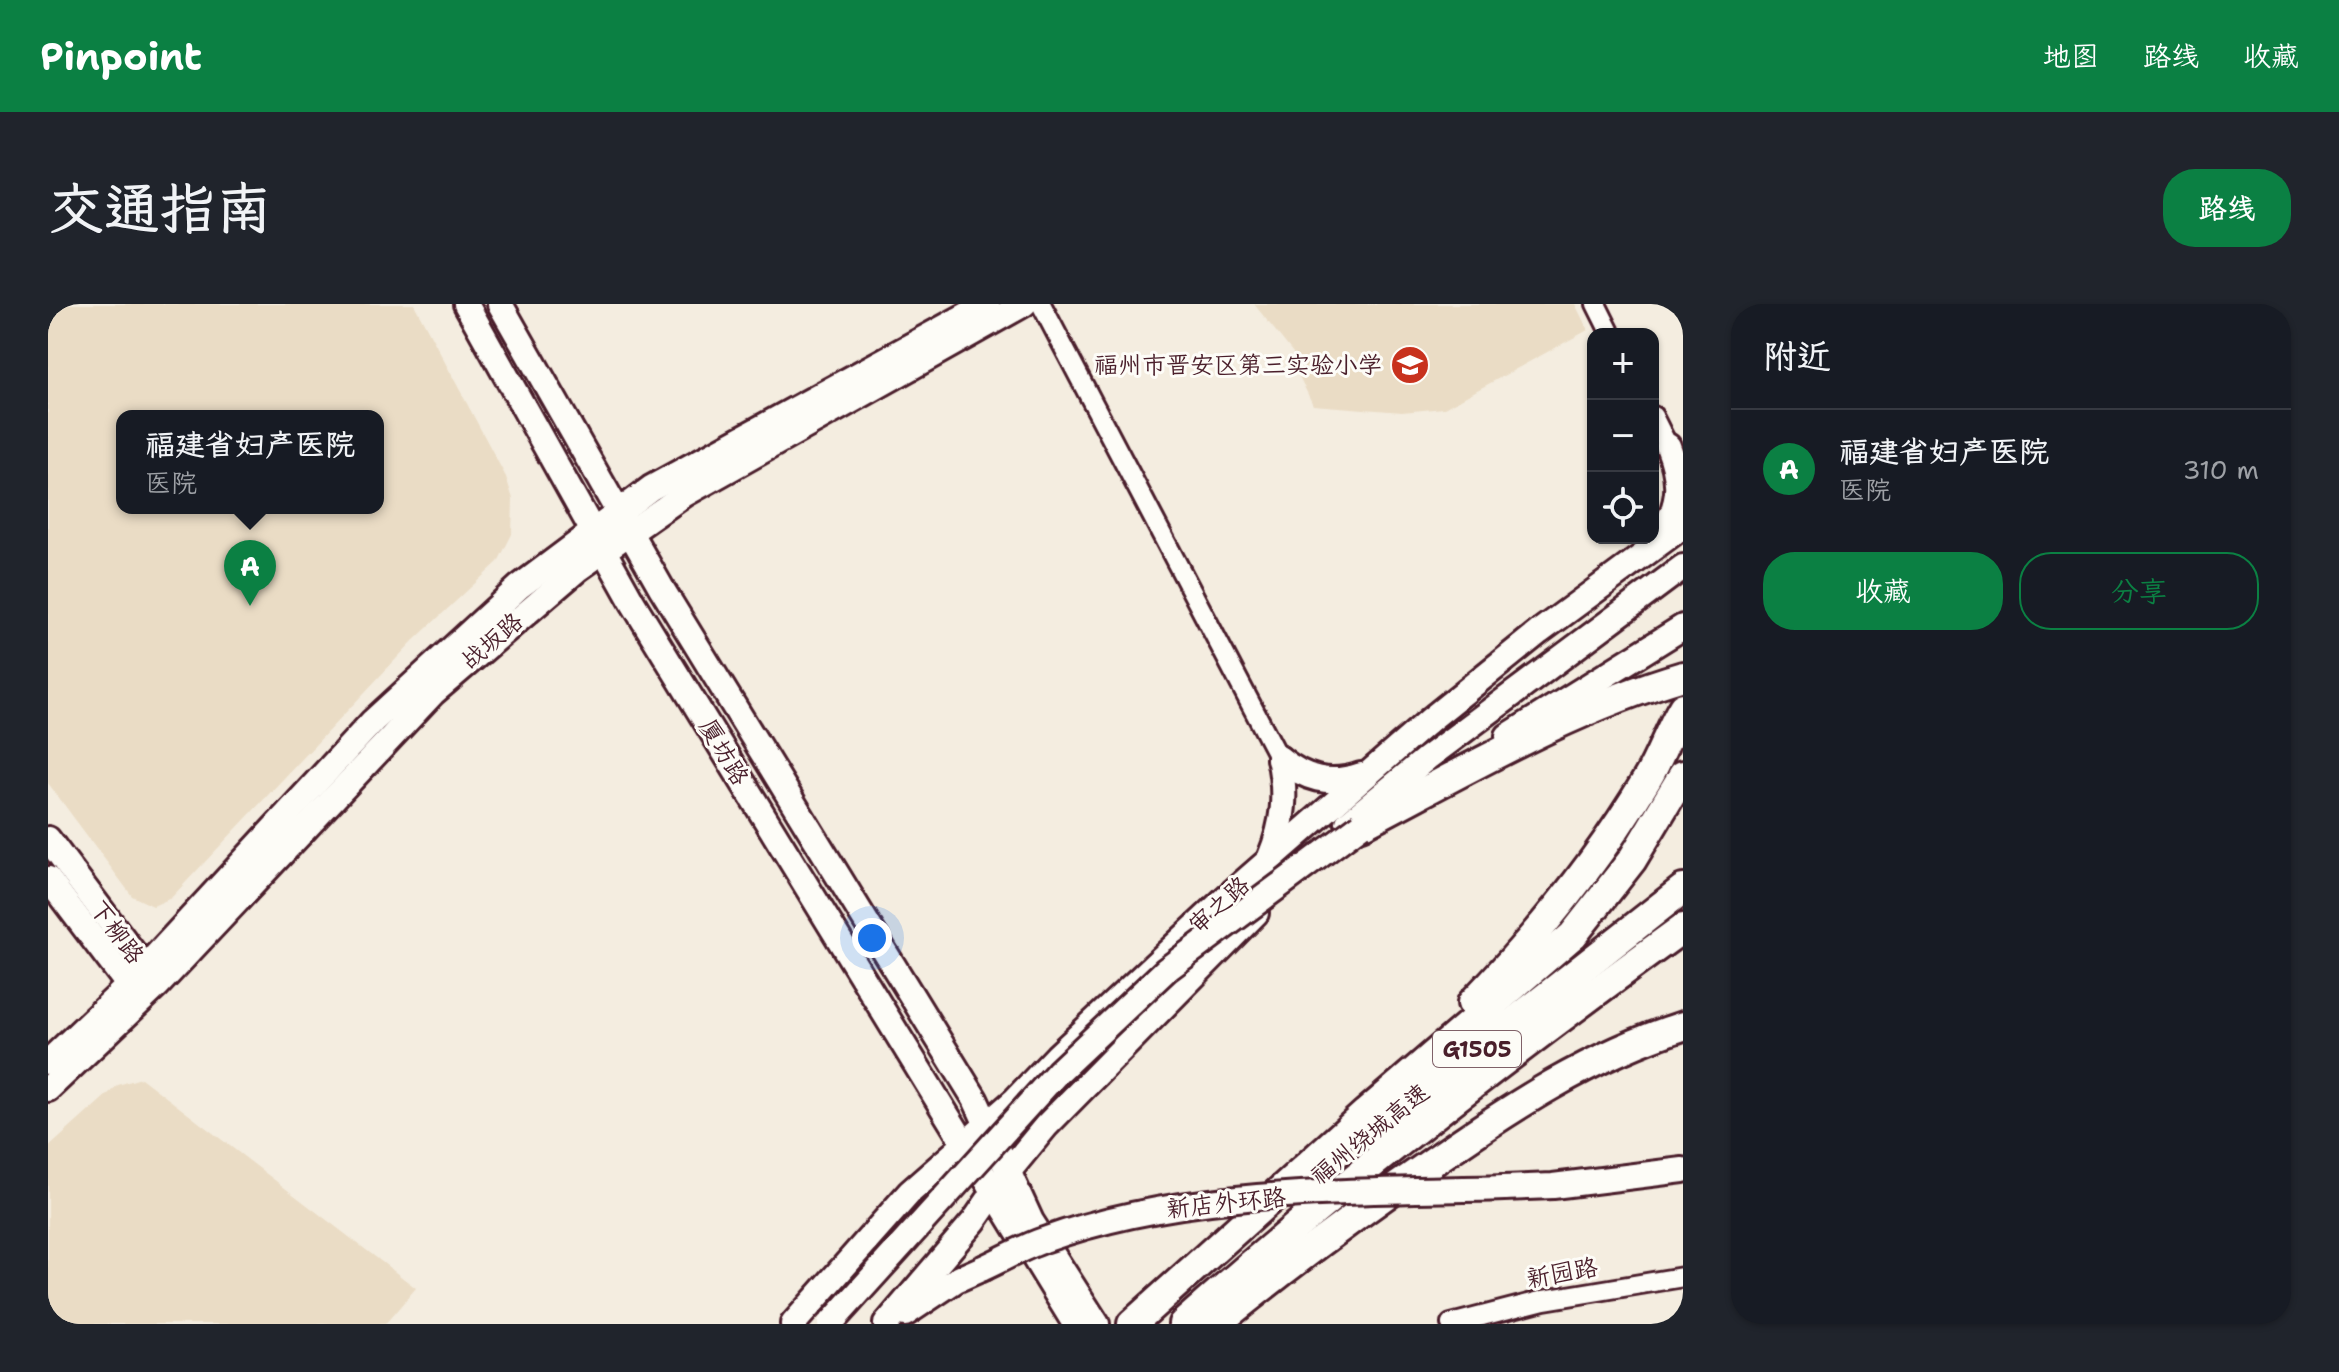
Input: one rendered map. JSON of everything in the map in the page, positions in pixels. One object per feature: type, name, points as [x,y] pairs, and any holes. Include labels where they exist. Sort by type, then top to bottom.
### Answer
[{"type":"highway","points":[[1361,825],[1533,736],[1644,687],[1683,676]]},
{"type":"highway","points":[[1216,1324],[1366,1113],[1539,933],[1593,861],[1648,777],[1683,707]]},
{"type":"highway","points":[[1366,1113],[1573,935],[1632,860],[1683,775]]},
{"type":"highway","name":"福州绕城高速","points":[[1183,1324],[1287,1222],[1682,889]]},
{"type":"highway","name":"福州绕城高速","points":[[1134,1324],[1287,1222],[1683,928]]},
{"type":"highway","points":[[1287,1222],[1507,1111],[1592,1062],[1683,1026]]},
{"type":"main road","name":"厦坊路","points":[[466,304],[597,540],[1075,1324]]},
{"type":"main road","name":"厦坊路","points":[[500,304],[622,522],[975,1099],[1031,1221],[1097,1324]]},
{"type":"main road","name":"战坂路","points":[[48,1089],[143,986],[391,703],[519,587],[622,522],[675,474],[987,304]]},
{"type":"main road","name":"战坂路","points":[[622,522],[685,494],[1024,304]]},
{"type":"main road","points":[[1652,549],[1679,499],[1676,453]]},
{"type":"main road","name":"审之路","points":[[793,1324],[910,1192],[986,1127],[1068,1045],[1270,859],[1369,772],[1539,632],[1683,526]]},
{"type":"main road","name":"审之路","points":[[888,1324],[974,1221],[1008,1172],[1046,1126],[1323,845],[1427,758],[1683,567]]},
{"type":"main road","points":[[830,1324],[1058,1072],[1166,970],[1361,825],[1683,627]]},
{"type":"main road","points":[[1279,758],[1300,773],[1326,782],[1369,772]]},
{"type":"main road","points":[[1270,859],[1282,825],[1284,803],[1279,758]]},
{"type":"main road","name":"下柳路","points":[[48,839],[143,986]]},
{"type":"main road","name":"下柳路","points":[[48,879],[143,986]]},
{"type":"main road","name":"战坂路","points":[[48,1062],[143,986]]},
{"type":"main road","name":"新店外环路","points":[[888,1324],[956,1280],[1043,1240],[1122,1218],[1203,1203],[1313,1194],[1553,1186],[1683,1170]]},
{"type":"street","points":[[1041,304],[1279,758]]},
{"type":"street","points":[[1596,304],[1608,328]]},
{"type":"street","points":[[1659,426],[1676,453]]},
{"type":"street","name":"新园路","points":[[1451,1324],[1533,1302],[1683,1277]]},
{"type":"shaded area","points":[[48,304],[414,304],[506,477],[513,499],[512,534],[498,562],[413,641],[171,898],[153,906],[132,896],[48,783]]},
{"type":"shaded area","name":"福州市晋安区第三实验小学","points":[[1254,304],[1575,304],[1587,328],[1444,408],[1402,412],[1313,405],[1299,376],[1293,353]]},
{"type":"shaded area","points":[[141,1078],[416,1288],[385,1324],[48,1324],[48,1148],[118,1085]]},
{"type":"place","name":"福州市晋安区第三实验小学","points":[[1410,365]]},
{"type":"place","name":"福建省妇产医院","points":[[250,606]]}]
